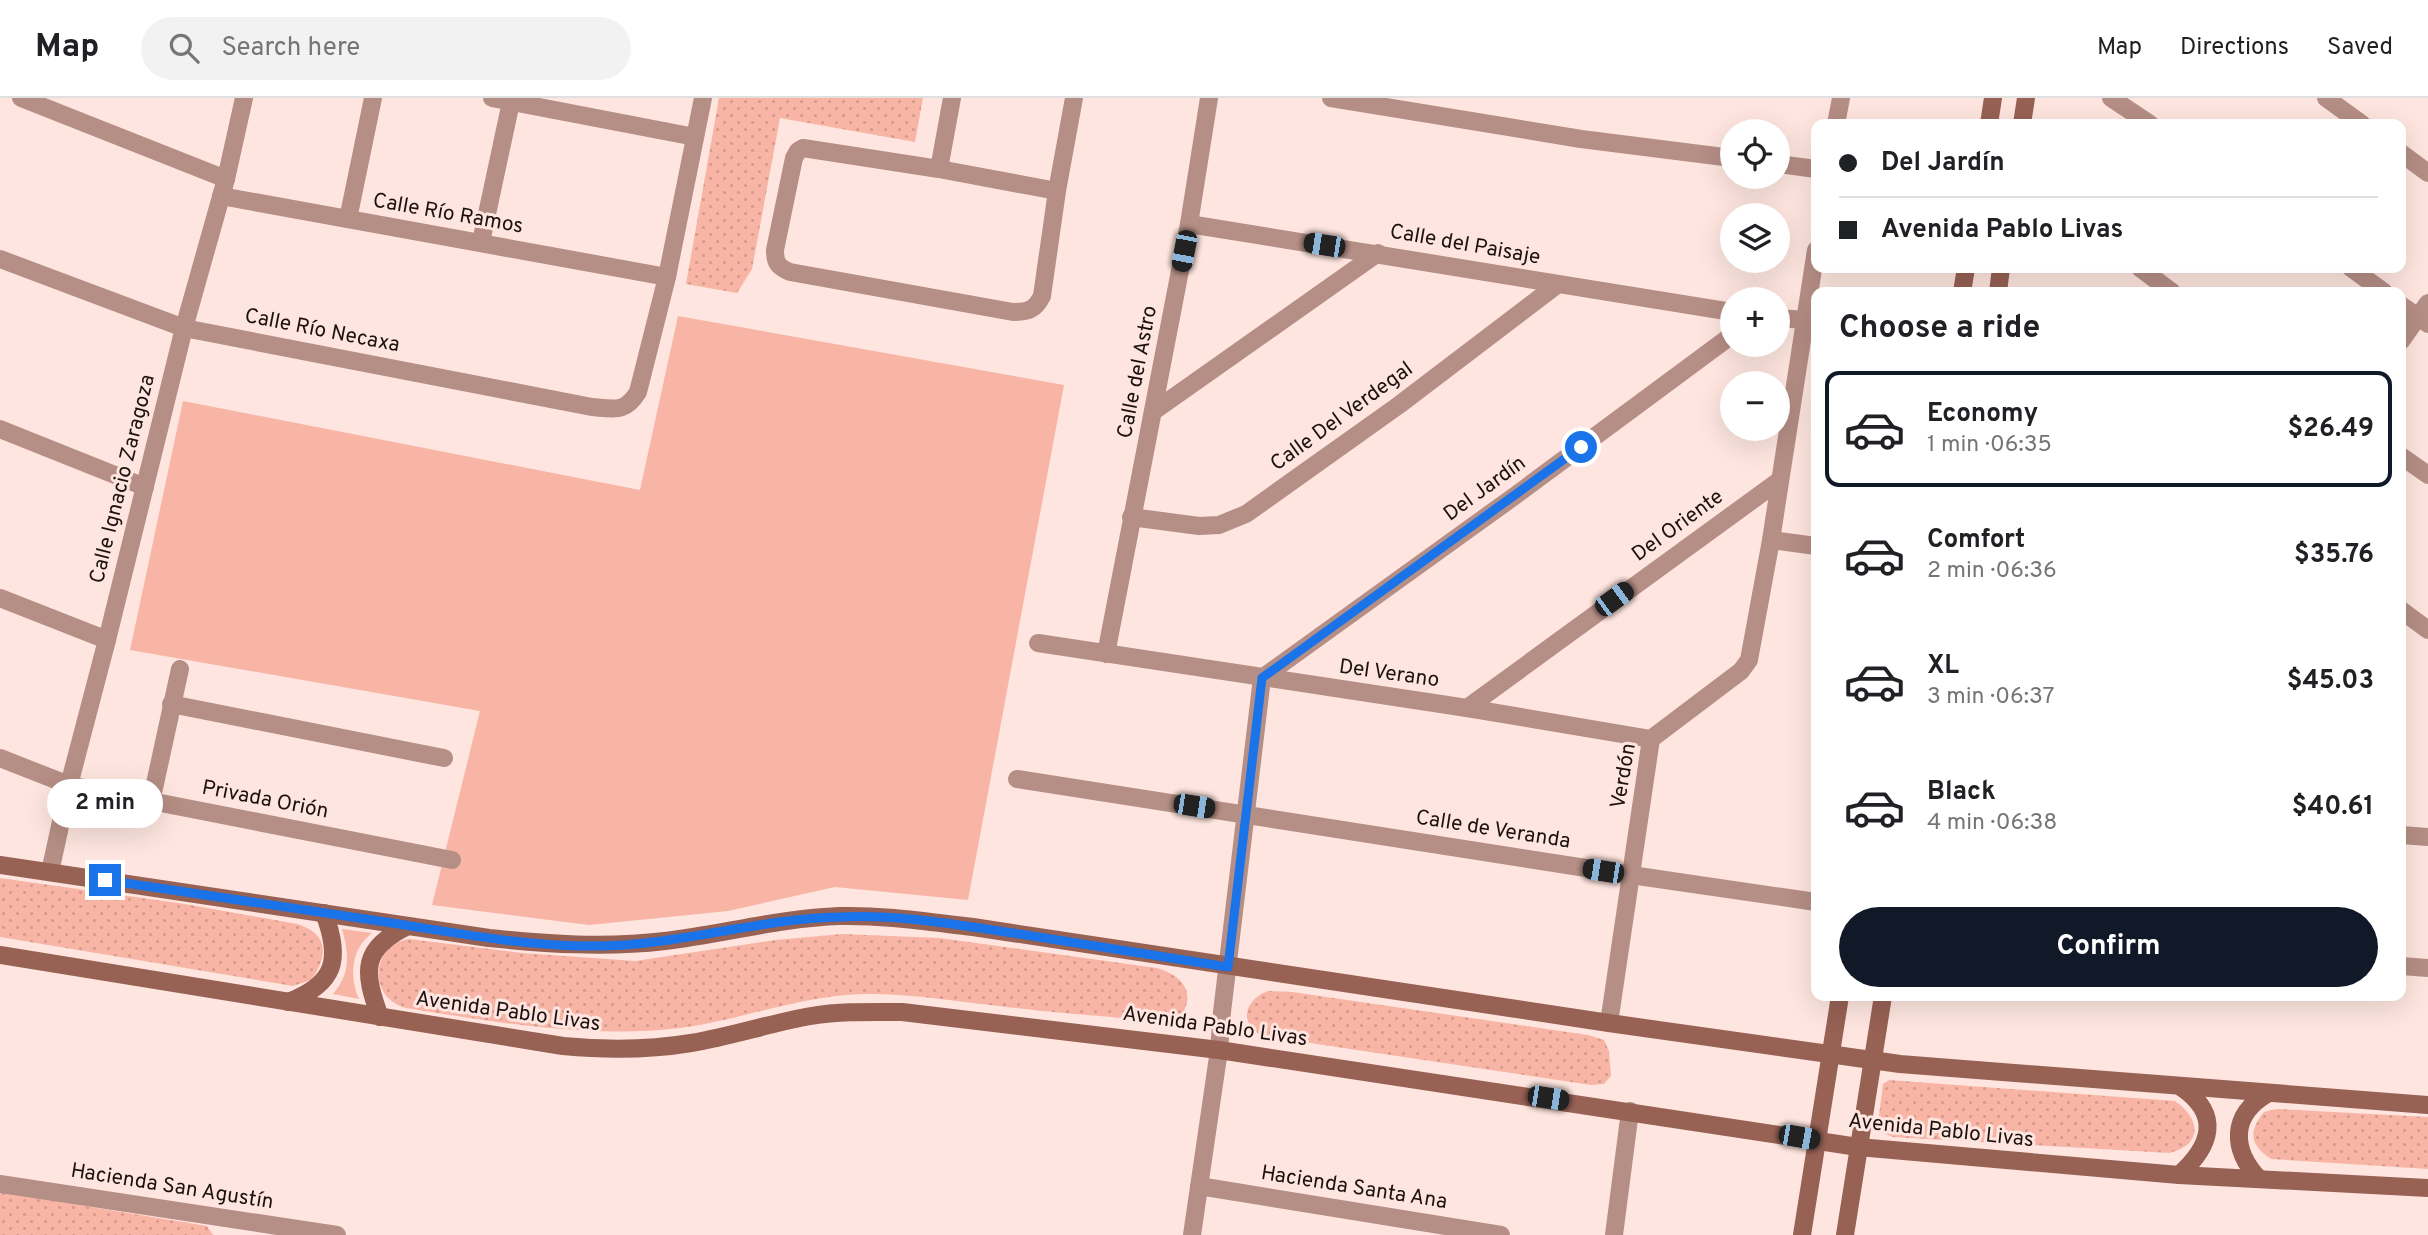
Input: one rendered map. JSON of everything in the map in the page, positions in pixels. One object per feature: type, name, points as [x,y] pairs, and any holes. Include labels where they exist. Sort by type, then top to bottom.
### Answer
[{"type":"main road","points":[[1990,119],[1993,98]]},
{"type":"main road","points":[[2023,119],[2026,98]]},
{"type":"main road","points":[[0,865],[408,926],[521,941],[590,946],[666,941],[812,918],[870,917],[973,927],[1830,1055],[2180,1087],[2428,1105]]},
{"type":"main road","points":[[288,1002],[314,990],[329,971],[333,948],[324,914]]},
{"type":"main road","points":[[380,1017],[369,981],[371,958],[382,942],[408,926]]},
{"type":"main road","name":"Avenida Pablo Livas","points":[[0,955],[526,1042],[596,1049],[693,1043],[810,1016],[857,1012],[902,1013],[1219,1050],[1858,1147],[2179,1175],[2428,1188]]},
{"type":"main road","points":[[1802,1235],[1839,1001]]},
{"type":"main road","points":[[1845,1235],[1882,1001]]},
{"type":"main road","points":[[2179,1175],[2199,1154],[2207,1122],[2200,1103],[2180,1087]]},
{"type":"main road","points":[[2259,1179],[2242,1157],[2239,1131],[2248,1109],[2267,1094]]},
{"type":"street","name":"Calle Río Ramos","points":[[21,98],[223,187],[348,219],[667,277]]},
{"type":"street","name":"Calle Ignacio Zaragoza","points":[[50,872],[69,785],[244,98]]},
{"type":"street","points":[[348,219],[373,98]]},
{"type":"street","points":[[492,98],[695,137]]},
{"type":"street","points":[[667,277],[703,98]]},
{"type":"street","points":[[939,169],[952,98]]},
{"type":"street","points":[[1056,191],[812,148],[799,151],[794,158],[775,260],[779,268],[790,272],[1013,312],[1027,312],[1036,307],[1042,296],[1056,191],[1074,98]]},
{"type":"street","name":"Calle del Astro","points":[[1106,654],[1189,224],[1209,98]]},
{"type":"street","points":[[1331,98],[1360,100],[1581,139],[1720,156]]},
{"type":"street","points":[[1837,119],[1841,98]]},
{"type":"street","points":[[2111,98],[2142,119]]},
{"type":"street","points":[[2326,98],[2355,119]]},
{"type":"street","points":[[481,242],[512,102]]},
{"type":"street","points":[[2406,157],[2428,173]]},
{"type":"street","points":[[1790,166],[1811,168]]},
{"type":"street","name":"Calle del Paisaje","points":[[1189,224],[1720,310]]},
{"type":"street","points":[[1154,411],[1378,253]]},
{"type":"street","name":"Calle Río Necaxa","points":[[0,259],[184,328],[618,410],[630,404],[638,392],[667,277]]},
{"type":"street","name":"Verdón","points":[[1609,1023],[1651,739],[1741,671],[1749,660],[1771,540],[1813,273]]},
{"type":"street","points":[[2147,273],[2165,287]]},
{"type":"street","points":[[2358,273],[2377,287]]},
{"type":"street","name":"Calle Del Verdegal","points":[[1131,517],[1199,526],[1219,525],[1246,514],[1399,404],[1558,284]]},
{"type":"street","points":[[2406,306],[2425,315],[2406,336]]},
{"type":"street","points":[[1790,319],[1806,320]]},
{"type":"street","name":"Del Jardín","points":[[1262,678],[1720,344]]},
{"type":"street","points":[[0,429],[145,487]]},
{"type":"street","points":[[2406,460],[2428,475]]},
{"type":"street","name":"Del Oriente","points":[[1467,708],[1780,480]]},
{"type":"street","points":[[1771,540],[1811,545]]},
{"type":"street","points":[[0,598],[107,640]]},
{"type":"street","points":[[2406,615],[2428,630]]},
{"type":"street","name":"Del Verano","points":[[1038,643],[1467,708],[1651,739]]},
{"type":"street","points":[[151,802],[180,669]]},
{"type":"street","points":[[1192,1235],[1219,1050],[1262,678]]},
{"type":"street","points":[[172,704],[444,758]]},
{"type":"street","name":"Privada Orión","points":[[0,758],[69,785],[452,860]]},
{"type":"street","name":"Calle de Veranda","points":[[1017,779],[1811,901]]},
{"type":"street","points":[[2406,835],[2428,837]]},
{"type":"street","points":[[2406,966],[2428,968]]},
{"type":"street","points":[[1614,1235],[1630,1111]]},
{"type":"street","name":"Hacienda San Agustín","points":[[0,1184],[233,1227],[337,1235]]},
{"type":"street","name":"Hacienda Santa Ana","points":[[1199,1186],[1501,1235]]},
{"type":"shaded area","points":[[719,98],[923,98],[915,142],[780,118],[752,269],[737,293],[686,284]]},
{"type":"shaded area","points":[[678,316],[1064,385],[968,900],[835,887],[728,911],[589,925],[432,905],[480,711],[130,650],[183,401],[640,490]]},
{"type":"shaded area","points":[[0,878],[185,904],[297,924],[315,933],[320,939],[323,954],[311,980],[293,986],[0,937]]},
{"type":"shaded area","points":[[342,929],[372,933],[360,947],[354,963],[354,981],[359,999],[333,994],[346,971],[346,947]]},
{"type":"shaded area","points":[[842,934],[939,938],[1157,968],[1173,975],[1184,985],[1187,991],[1186,1006],[1182,1015],[1167,1021],[1157,1021],[913,996],[862,994],[816,999],[680,1028],[612,1031],[543,1027],[406,1008],[385,994],[380,984],[381,961],[387,951],[409,939],[522,953],[635,961],[776,940]]},
{"type":"shaded area","points":[[1268,991],[1292,992],[1588,1035],[1604,1040],[1609,1051],[1611,1076],[1604,1084],[1591,1085],[1263,1036],[1250,1025],[1247,1012],[1254,1000]]},
{"type":"shaded area","points":[[1889,1080],[2175,1101],[2190,1116],[2193,1138],[2180,1149],[2169,1153],[1893,1137],[1883,1133],[1878,1123],[1883,1084]]},
{"type":"shaded area","points":[[2277,1109],[2428,1117],[2428,1169],[2271,1159],[2255,1143],[2254,1132],[2264,1112]]},
{"type":"shaded area","points":[[0,1192],[207,1226],[213,1235],[0,1235]]},
{"type":"route","points":[[105,880],[489,937],[555,944],[590,946],[666,941],[783,921],[840,916],[870,917],[973,927],[1228,967],[1262,678],[1581,447]]}]
